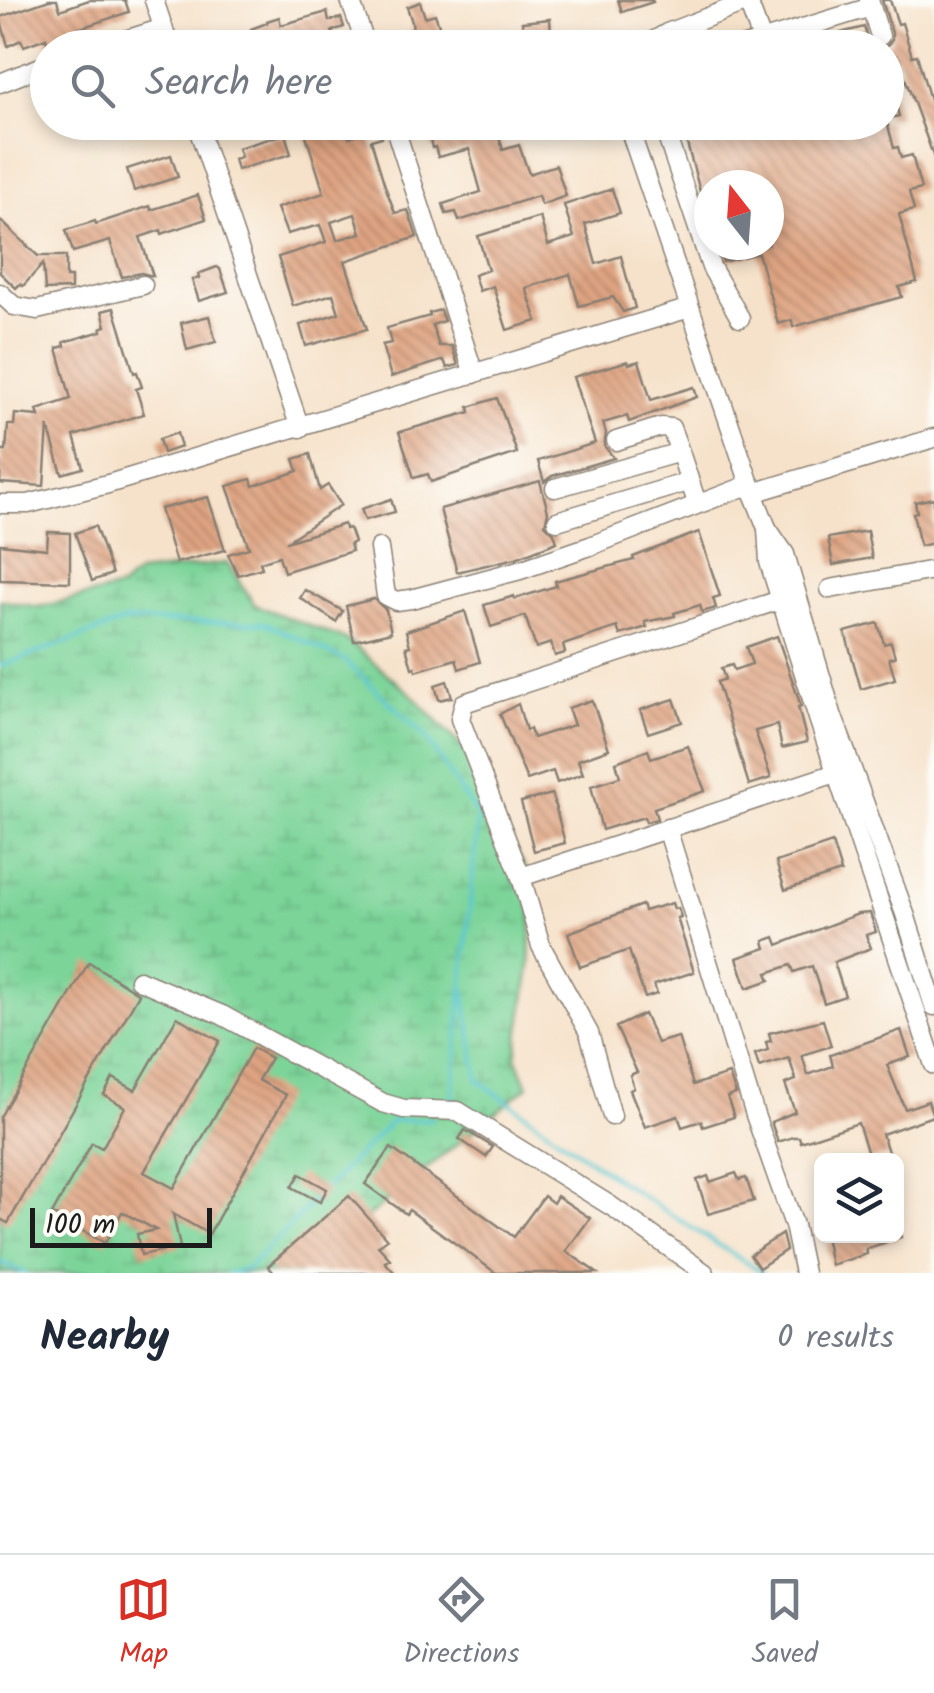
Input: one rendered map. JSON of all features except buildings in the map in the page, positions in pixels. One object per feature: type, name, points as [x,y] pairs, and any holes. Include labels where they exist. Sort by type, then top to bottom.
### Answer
[{"type":"street","points":[[154,0],[162,28],[156,30]]},
{"type":"street","points":[[350,0],[361,30]]},
{"type":"street","points":[[675,30],[750,1],[759,30]]},
{"type":"street","points":[[791,30],[870,3],[878,30]]},
{"type":"street","points":[[1,78],[30,69]]},
{"type":"street","points":[[202,140],[300,428]]},
{"type":"street","points":[[399,140],[474,374]]},
{"type":"street","points":[[633,140],[767,528],[766,548],[790,597],[843,770],[934,1006]]},
{"type":"street","points":[[667,140],[711,267],[740,318]]},
{"type":"street","points":[[0,293],[14,306],[37,310],[143,286]]},
{"type":"street","points":[[0,504],[28,504],[53,498],[300,428],[690,308]]},
{"type":"street","points":[[616,441],[661,427],[671,428],[696,503]]},
{"type":"street","points":[[380,548],[386,596],[410,599],[520,570],[696,503],[934,438]]},
{"type":"street","points":[[555,488],[680,452]]},
{"type":"street","points":[[558,520],[688,482]]},
{"type":"street","points":[[830,589],[934,570]]},
{"type":"street","points":[[612,1116],[588,1033],[541,946],[521,877],[460,719],[464,703],[790,597]]},
{"type":"street","points":[[521,877],[843,770]]},
{"type":"street","points":[[668,828],[755,1114],[794,1225],[804,1273]]},
{"type":"street","points":[[921,976],[934,1065]]},
{"type":"street","points":[[139,980],[222,1015],[404,1110],[458,1111],[611,1206],[705,1273]]},
{"type":"green space","points":[[227,563],[255,605],[347,640],[410,693],[464,749],[533,883],[530,967],[516,1057],[528,1086],[299,1273],[0,1273],[0,600],[39,607],[121,588],[138,573]]},
{"type":"waterway","points":[[0,666],[126,621],[265,623],[344,660],[424,735],[478,817],[452,1100]]},
{"type":"waterway","points":[[464,989],[478,1080],[619,1181],[762,1273]]},
{"type":"waterway","points":[[322,1192],[392,1121],[433,1119]]},
{"type":"waterway","points":[[227,1273],[247,1269],[316,1199]]},
{"type":"waterway","points":[[0,1262],[26,1273]]}]
